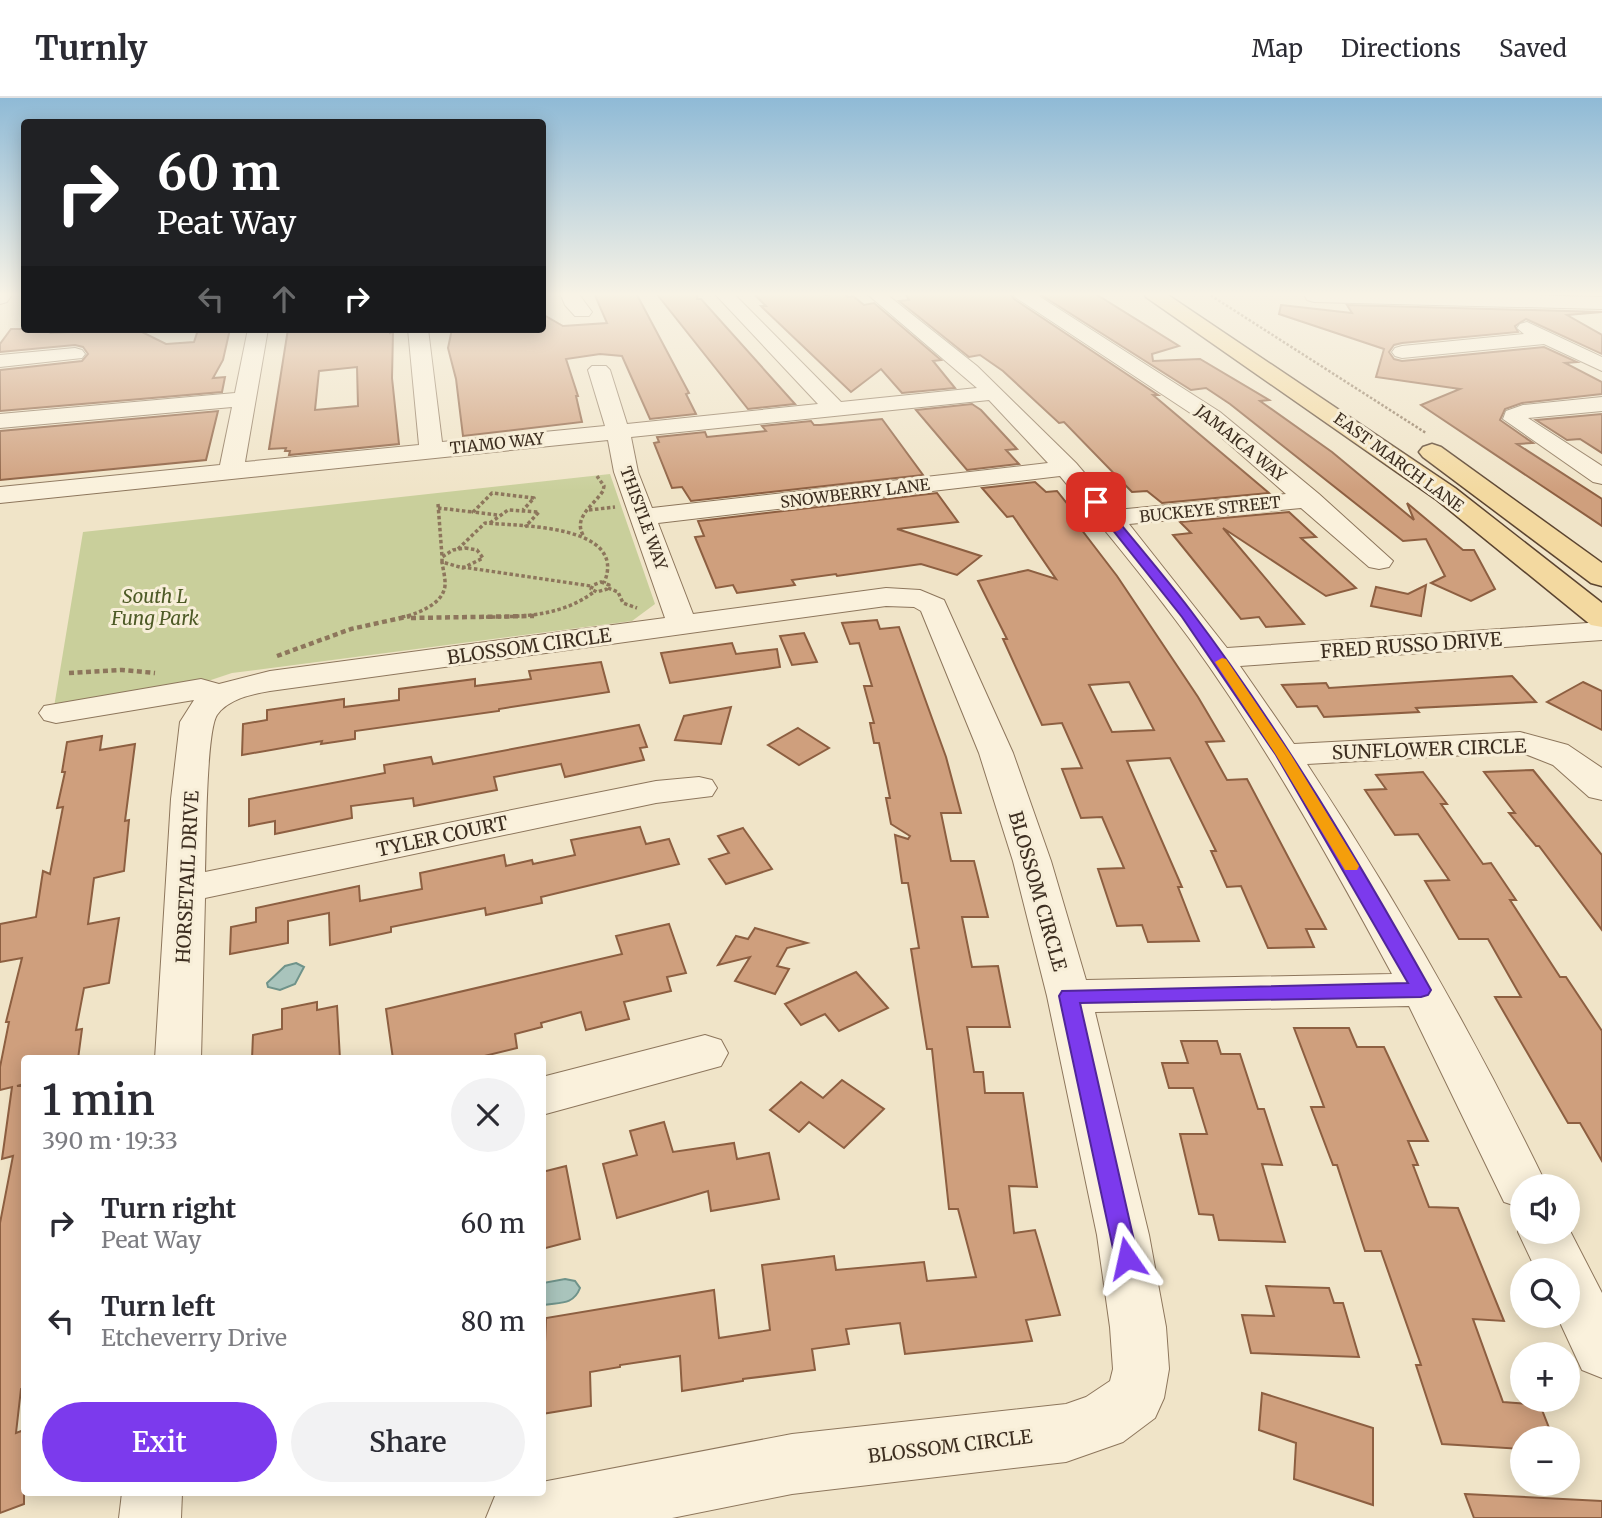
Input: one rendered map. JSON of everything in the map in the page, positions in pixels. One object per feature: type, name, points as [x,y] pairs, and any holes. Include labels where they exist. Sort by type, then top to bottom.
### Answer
[{"type":"main road","name":"EAST MARCH LANE","points":[[1253,359],[1446,494],[1602,618]]},
{"type":"main road","name":"EAST MARCH LANE","points":[[1423,438],[1602,578]]},
{"type":"street","points":[[0,361],[19,359]]},
{"type":"street","points":[[231,471],[252,359]]},
{"type":"street","points":[[421,359],[431,450]]},
{"type":"street","points":[[787,359],[835,409]]},
{"type":"street","points":[[955,359],[995,393],[1067,468],[1111,518],[1219,659],[1284,755],[1369,897],[1421,990],[1515,1174]]},
{"type":"street","name":"JAMAICA WAY","points":[[1124,359],[1212,417],[1379,561]]},
{"type":"street","name":"THISTLE WAY","points":[[599,370],[618,431],[633,512],[682,624]]},
{"type":"street","name":"TIAMO WAY","points":[[0,495],[995,393]]},
{"type":"street","points":[[0,421],[243,399]]},
{"type":"street","points":[[1602,404],[1523,412],[1514,416],[1517,423],[1602,477]]},
{"type":"street","name":"SNOWBERRY LANE","points":[[633,512],[1067,468]]},
{"type":"street","name":"BUCKEYE STREET","points":[[1111,518],[1310,499]]},
{"type":"street","name":"BLOSSOM CIRCLE","points":[[57,713],[201,689],[215,698],[241,687],[309,676],[886,597],[920,599],[934,606],[996,753],[1032,861],[1069,996],[1123,1236],[1138,1327],[1141,1369],[1135,1398],[1102,1421],[1066,1433],[792,1464],[517,1518]]},
{"type":"street","name":"FRED RUSSO DRIVE","points":[[1219,659],[1602,631]]},
{"type":"street","name":"HORSETAIL DRIVE","points":[[178,1055],[189,799],[197,722],[200,711],[215,698]]},
{"type":"street","name":"SUNFLOWER CIRCLE","points":[[1284,755],[1520,742],[1545,746],[1568,757],[1602,789]]},
{"type":"street","name":"TYLER COURT","points":[[186,888],[656,792],[699,788]]},
{"type":"street","points":[[1069,996],[1421,990]]},
{"type":"street","points":[[546,1095],[705,1053]]},
{"type":"street","points":[[1580,1306],[1602,1351]]},
{"type":"street","points":[[150,1518],[152,1496]]},
{"type":"path","points":[[1306,359],[1423,438]]},
{"type":"path","points":[[597,476],[604,486],[603,491],[578,525],[583,536],[600,550],[608,562],[610,569],[604,583]]},
{"type":"path","points":[[473,512],[492,493],[534,498],[523,510]]},
{"type":"path","points":[[406,618],[427,608],[445,589],[438,506],[498,515]]},
{"type":"path","points":[[490,524],[498,515],[508,510],[539,512],[524,528]]},
{"type":"path","points":[[588,510],[633,512]]},
{"type":"path","points":[[442,560],[485,523],[583,536]]},
{"type":"path","points":[[458,549],[477,550],[483,555],[480,561],[462,568]]},
{"type":"path","points":[[272,658],[351,629],[406,618],[529,617],[581,602],[595,591],[607,589],[609,586],[604,583],[591,586],[449,566],[442,560]]},
{"type":"path","points":[[591,586],[595,591]]},
{"type":"path","points":[[69,673],[122,670],[159,673]]},
{"type":"green space","name":"South L Fung Park","points":[[610,474],[655,604],[632,621],[232,673],[199,684],[54,707],[83,532]]},
{"type":"water","points":[[296,963],[304,967],[295,984],[280,990],[268,987],[267,983],[285,966]]},
{"type":"water","points":[[565,1279],[575,1281],[580,1288],[574,1298],[546,1305],[546,1282]]},
{"type":"building","points":[[223,359],[213,378],[225,377],[222,392],[0,411],[0,370],[82,361]]},
{"type":"building","points":[[283,359],[392,359],[399,444],[289,455],[290,451],[285,451],[286,448],[269,449]],"holes":[[[357,367],[358,406],[315,410],[319,371]]]},
{"type":"building","points":[[451,359],[566,359],[578,396],[582,422],[463,436]]},
{"type":"building","points":[[623,359],[671,359],[689,393],[686,394],[696,414],[650,419]]},
{"type":"building","points":[[709,359],[755,359],[795,404],[748,409]]},
{"type":"building","points":[[817,359],[940,359],[933,361],[955,388],[902,393],[881,369],[851,392]]},
{"type":"building","points":[[986,359],[1104,359],[1158,395],[1153,395],[1269,493],[1162,503],[1147,491],[1132,492],[1064,422],[1059,423],[1003,371]]},
{"type":"building","points":[[1143,359],[1200,359],[1269,400],[1260,401],[1332,452],[1414,520],[1407,503],[1463,550],[1474,550],[1495,589],[1471,601],[1431,583],[1445,576],[1426,539],[1403,541],[1230,404],[1206,388],[1191,390]]},
{"type":"building","points":[[1381,359],[1571,359],[1577,362],[1565,363],[1602,382],[1602,394],[1522,403],[1505,409],[1500,420],[1533,443],[1517,444],[1602,499],[1602,526],[1421,405],[1460,389],[1376,377]]},
{"type":"building","points":[[972,404],[981,410],[1017,449],[1006,450],[1019,464],[967,470],[916,410]]},
{"type":"building","points":[[218,411],[206,460],[0,480],[0,431]]},
{"type":"building","points":[[1602,414],[1602,453],[1580,439],[1567,440],[1536,420]]},
{"type":"building","points":[[882,419],[923,475],[691,501],[682,487],[672,488],[654,443],[659,442],[657,437],[705,432],[707,437],[766,431],[762,426],[811,421],[814,425],[820,425]]},
{"type":"building","points":[[1035,482],[1046,492],[1057,491],[1073,511],[1068,512],[1117,576],[1198,697],[1224,741],[1206,742],[1227,780],[1247,779],[1326,929],[1306,929],[1314,947],[1268,948],[1241,886],[1227,887],[1211,851],[1216,851],[1170,758],[1127,761],[1182,887],[1178,887],[1199,941],[1148,942],[1142,925],[1117,926],[1098,869],[1124,868],[1102,817],[1081,818],[1062,769],[1082,768],[1062,723],[1042,725],[1003,639],[1007,639],[978,581],[1028,570],[1056,579],[1013,516],[1007,517],[982,488]],"holes":[[[1129,682],[1154,730],[1112,732],[1089,685]]]},
{"type":"building","points":[[937,493],[958,522],[897,529],[981,556],[957,575],[921,564],[792,580],[795,585],[737,593],[733,585],[716,588],[695,537],[704,536],[698,521]]},
{"type":"building","points":[[1289,512],[1316,537],[1301,538],[1356,588],[1326,596],[1223,528],[1304,624],[1266,627],[1259,617],[1241,619],[1173,535],[1191,533],[1180,522]]},
{"type":"building","points":[[1426,585],[1421,616],[1371,606],[1376,587],[1408,594]]},
{"type":"building","points":[[877,620],[880,629],[899,627],[946,757],[961,813],[941,813],[951,861],[974,861],[988,917],[962,917],[972,967],[998,966],[1010,1027],[967,1027],[974,1072],[983,1072],[985,1093],[1023,1093],[1037,1187],[1009,1186],[1014,1233],[1035,1230],[1060,1315],[1026,1320],[1032,1341],[905,1354],[900,1323],[846,1329],[849,1344],[812,1349],[815,1370],[743,1379],[682,1391],[680,1356],[620,1365],[590,1372],[591,1406],[546,1413],[546,1318],[714,1290],[719,1338],[770,1330],[762,1265],[834,1256],[836,1270],[924,1262],[927,1281],[976,1277],[958,1209],[949,1209],[932,1049],[927,1049],[911,949],[919,948],[908,883],[902,883],[895,835],[908,839],[910,836],[891,824],[886,798],[890,798],[879,743],[874,743],[870,723],[874,723],[864,686],[872,686],[859,643],[850,644],[842,623]]},
{"type":"building","points":[[804,633],[817,662],[792,665],[780,636]]},
{"type":"building","points":[[732,643],[736,654],[777,649],[780,667],[670,683],[661,653]]},
{"type":"building","points":[[601,662],[609,692],[355,731],[355,739],[321,744],[322,741],[242,755],[243,724],[267,720],[267,710],[344,699],[344,707],[399,700],[399,689],[475,679],[475,686],[531,679],[529,671]]},
{"type":"building","points":[[1512,676],[1536,702],[1416,708],[1419,712],[1324,717],[1317,706],[1297,707],[1282,685],[1326,683],[1329,688]]},
{"type":"building","points":[[1583,682],[1602,691],[1602,730],[1547,702]]},
{"type":"building","points":[[731,707],[721,744],[675,740],[684,716]]},
{"type":"building","points":[[639,725],[647,747],[640,748],[644,760],[565,777],[561,764],[494,777],[497,790],[414,806],[413,798],[351,806],[352,818],[275,834],[275,821],[249,826],[249,799],[385,773],[384,765],[431,757],[433,764]]},
{"type":"building","points":[[798,728],[829,748],[799,765],[768,745]]},
{"type":"building","points":[[102,736],[100,750],[135,744],[125,821],[129,820],[124,871],[94,878],[88,924],[119,918],[109,983],[84,988],[76,1030],[82,1029],[79,1055],[21,1055],[21,1085],[17,1086],[21,1086],[21,1389],[16,1433],[21,1431],[21,1496],[24,1496],[24,1504],[0,1513],[0,1223],[13,1156],[2,1159],[12,1087],[0,1090],[0,1067],[9,1022],[6,1022],[22,958],[0,962],[0,924],[36,917],[43,871],[50,874],[63,807],[57,808],[65,772],[62,772],[67,742]]},
{"type":"building","points":[[1533,770],[1602,855],[1602,930],[1539,846],[1536,846],[1509,813],[1515,813],[1484,772]]},
{"type":"building","points":[[1423,772],[1447,804],[1441,804],[1483,864],[1491,863],[1516,900],[1510,900],[1560,977],[1566,977],[1602,1031],[1602,1161],[1580,1123],[1568,1123],[1495,997],[1521,997],[1488,939],[1459,939],[1425,881],[1449,880],[1418,834],[1395,835],[1365,790],[1386,789],[1376,775]]},
{"type":"building","points":[[640,827],[646,844],[669,839],[679,864],[541,897],[542,903],[486,915],[485,908],[391,927],[391,932],[330,945],[329,913],[288,921],[288,943],[230,954],[231,927],[256,922],[256,908],[359,886],[360,901],[422,889],[420,873],[504,855],[506,866],[532,860],[533,864],[575,855],[571,840]]},
{"type":"building","points":[[743,828],[772,869],[726,884],[709,859],[729,853],[718,836]]},
{"type":"building","points":[[669,924],[686,973],[667,977],[671,991],[624,1002],[629,1019],[586,1030],[581,1012],[541,1023],[542,1027],[515,1034],[517,1048],[488,1055],[392,1055],[386,1009],[622,954],[616,936]]},
{"type":"building","points":[[755,928],[807,943],[787,948],[777,966],[789,969],[775,994],[735,981],[750,957],[718,965],[736,936],[748,939]]},
{"type":"building","points":[[856,972],[888,1008],[839,1031],[825,1014],[801,1025],[785,1004]]},
{"type":"building","points":[[317,1002],[317,1010],[337,1006],[340,1055],[252,1055],[253,1035],[282,1029],[282,1009]]},
{"type":"building","points":[[1294,1028],[1349,1028],[1357,1047],[1384,1047],[1428,1141],[1408,1141],[1418,1165],[1413,1165],[1429,1207],[1458,1208],[1504,1321],[1473,1319],[1503,1402],[1510,1403],[1510,1412],[1543,1412],[1548,1426],[1510,1426],[1510,1448],[1442,1444],[1416,1365],[1421,1365],[1381,1251],[1365,1251],[1337,1165],[1333,1165],[1311,1107],[1324,1107]]},
{"type":"building","points":[[1181,1041],[1217,1041],[1221,1054],[1240,1054],[1258,1109],[1264,1109],[1282,1165],[1262,1164],[1285,1242],[1219,1240],[1213,1215],[1199,1214],[1180,1134],[1207,1134],[1193,1088],[1169,1088],[1162,1063],[1188,1063]]},
{"type":"building","points":[[842,1080],[884,1109],[844,1148],[809,1122],[799,1132],[770,1110],[801,1082],[823,1098]]},
{"type":"building","points":[[664,1122],[673,1152],[734,1143],[737,1159],[769,1153],[779,1199],[711,1211],[708,1191],[617,1218],[603,1164],[637,1155],[630,1131]]},
{"type":"building","points":[[566,1166],[580,1239],[546,1248],[546,1171]]},
{"type":"building","points":[[1266,1286],[1329,1288],[1334,1303],[1343,1303],[1359,1357],[1251,1353],[1242,1315],[1274,1316]]},
{"type":"building","points":[[1262,1393],[1373,1428],[1373,1505],[1294,1479],[1296,1443],[1259,1430]]},
{"type":"building","points":[[1465,1494],[1602,1501],[1602,1518],[1474,1518]]},
{"type":"slow traffic","points":[[1222,662],[1284,755],[1351,866]]},
{"type":"route","points":[[1096,502],[1186,614],[1284,755],[1421,990],[1069,996],[1127,1258]]}]
